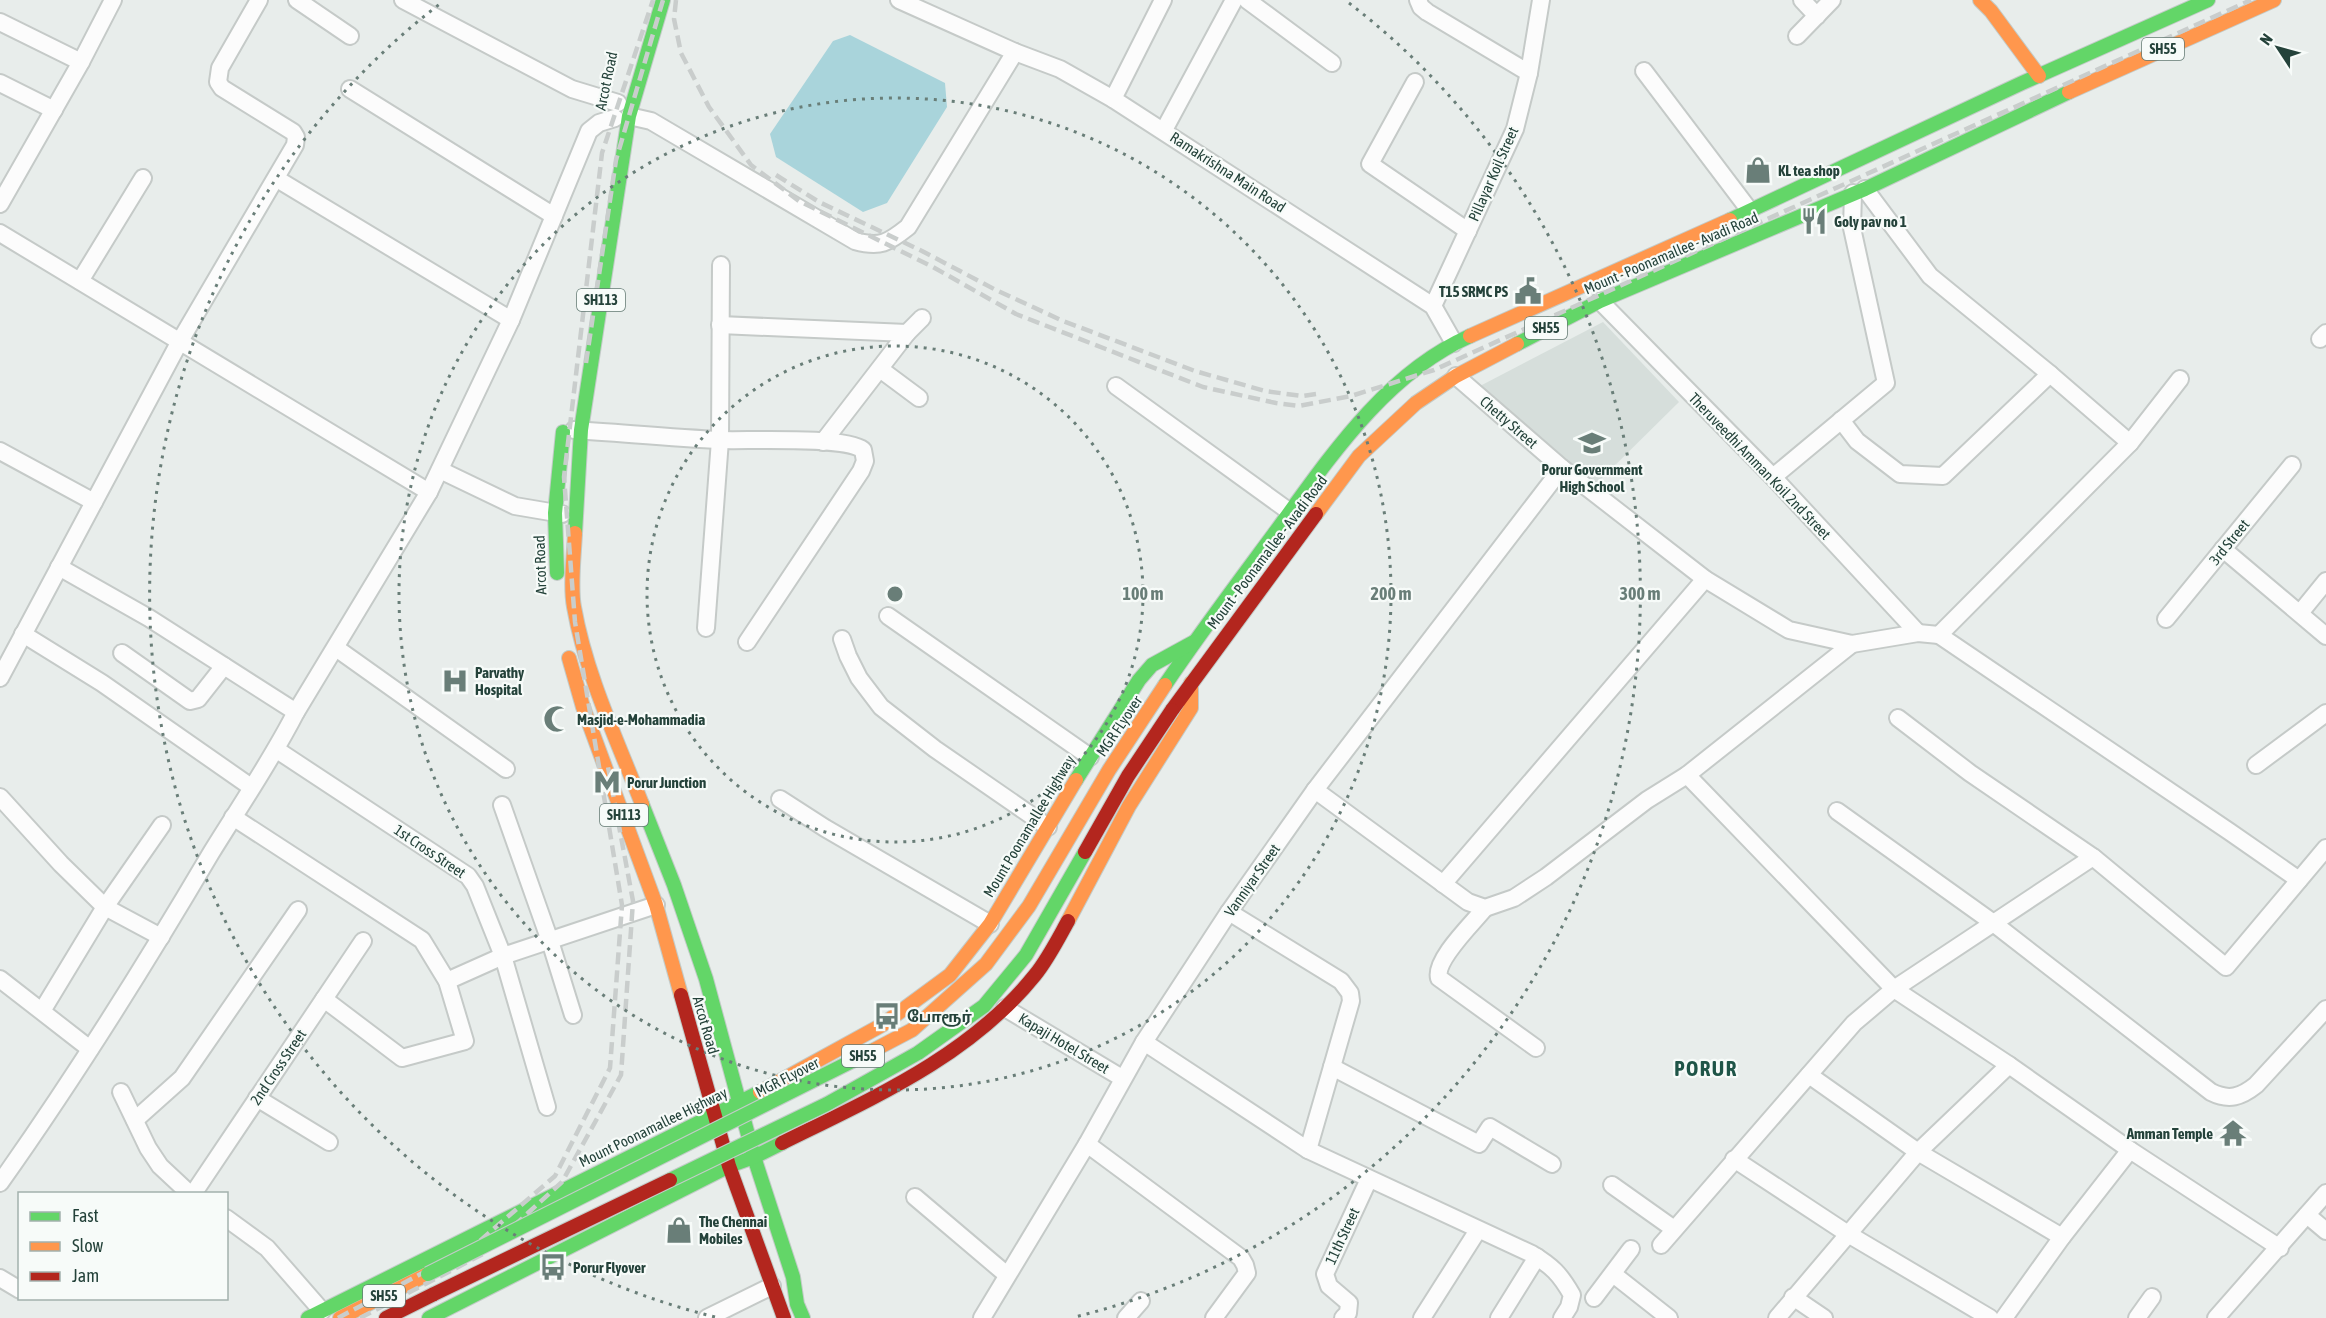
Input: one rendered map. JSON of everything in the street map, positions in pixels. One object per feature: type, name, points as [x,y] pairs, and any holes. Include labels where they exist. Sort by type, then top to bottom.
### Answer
[{"type":"main road","name":"Arcot Road","points":[[663,0],[620,107],[581,430],[575,515],[573,605],[586,656],[602,703],[674,885],[706,980],[740,1103]]},
{"type":"main road","name":"Mount - Poonamallee - Avadi Road","points":[[1194,642],[1340,444],[1398,383],[1454,343],[1750,211],[2208,0]]},
{"type":"main road","name":"Mount - Poonamallee - Avadi Road","points":[[1191,683],[1359,456],[1416,404],[1456,376],[1600,301],[1859,191],[2032,109],[2274,0]]},
{"type":"main road","points":[[1991,4],[2039,76]]},
{"type":"main road","points":[[2164,20],[2175,44]]},
{"type":"main road","points":[[2022,84],[2032,109]]},
{"type":"main road","name":"Arcot Road","points":[[599,219],[611,186]]},
{"type":"main road","points":[[1689,238],[1698,259]]},
{"type":"main road","name":"Arcot Road","points":[[557,589],[555,513],[564,424]]},
{"type":"main road","name":"MGR FLyover","points":[[340,1318],[820,1079],[912,1030],[986,964],[1029,906],[1109,770],[1194,642]]},
{"type":"main road","name":"Mount Poonamallee Highway","points":[[315,1315],[740,1103],[882,1025],[950,975],[990,924],[1139,680],[1152,665],[1194,642]]},
{"type":"main road","name":"Arcot Road","points":[[566,644],[583,707],[656,905],[714,1114]]},
{"type":"main road","points":[[429,1318],[729,1166],[754,1157],[889,1090],[964,1044],[1005,1008],[1035,974],[1058,939],[1129,806],[1191,708],[1191,683]]},
{"type":"main road","name":"SH55","points":[[386,1318],[827,1104],[918,1053],[984,1006],[1026,955],[1128,776],[1191,683]]},
{"type":"main road","points":[[831,1053],[857,1106]]},
{"type":"main road","name":"SH113","points":[[740,1103],[754,1157],[793,1277],[797,1304],[802,1318]]},
{"type":"main road","name":"SH113","points":[[714,1114],[729,1166],[784,1318]]},
{"type":"main road","points":[[596,1173],[619,1222]]},
{"type":"street","points":[[0,204],[81,62],[113,0]]},
{"type":"street","points":[[0,678],[180,341],[295,145],[296,137],[293,132],[222,88],[218,82],[220,68],[259,0]]},
{"type":"street","points":[[297,0],[350,36]]},
{"type":"street","points":[[403,0],[572,89],[651,121],[855,242],[873,246],[884,244],[908,227],[1015,52]]},
{"type":"street","name":"Ramakrishna Main Road","points":[[899,0],[1015,52],[1060,69],[1113,99],[1433,306]]},
{"type":"street","points":[[1113,99],[1163,0]]},
{"type":"street","points":[[1164,130],[1234,0]]},
{"type":"street","points":[[1247,0],[1332,63]]},
{"type":"street","points":[[1418,0],[1427,12],[1528,73]]},
{"type":"street","name":"Pillayar Koil Street","points":[[1433,306],[1515,129],[1541,0]]},
{"type":"street","points":[[1802,0],[1817,16]]},
{"type":"street","points":[[1797,36],[1832,0]]},
{"type":"street","points":[[0,22],[81,62]]},
{"type":"street","points":[[1644,71],[1750,211]]},
{"type":"street","points":[[1415,82],[1370,164],[1468,231]]},
{"type":"street","points":[[0,83],[54,110]]},
{"type":"street","points":[[350,89],[554,216]]},
{"type":"street","points":[[0,1183],[90,1049],[161,937],[233,816],[277,750],[296,712],[429,492],[511,320],[591,127],[620,107]]},
{"type":"street","points":[[80,281],[143,178]]},
{"type":"street","points":[[277,179],[511,320]]},
{"type":"street","points":[[1859,191],[1930,276],[2130,443]]},
{"type":"street","points":[[1773,477],[1886,383],[1852,228],[1859,191]]},
{"type":"street","points":[[0,233],[429,492]]},
{"type":"street","points":[[706,628],[720,440],[721,265]]},
{"type":"street","name":"Theruveedhi Amman Koil 2nd Street","points":[[1600,301],[1773,477],[1918,633]]},
{"type":"street","points":[[1433,306],[1454,343]]},
{"type":"street","points":[[823,442],[907,333],[922,318]]},
{"type":"street","points":[[720,325],[907,333]]},
{"type":"street","points":[[880,369],[919,398]]},
{"type":"street","points":[[1841,420],[1857,441],[1900,474],[1943,476],[2050,374]]},
{"type":"street","name":"Chetty Street","points":[[1456,376],[1562,468],[1705,579],[1789,630],[1852,644]]},
{"type":"street","points":[[1939,635],[2130,443],[2180,379]]},
{"type":"street","points":[[1116,386],[1290,512]]},
{"type":"street","points":[[564,424],[581,430],[720,440],[823,442],[859,447],[866,455],[865,461],[747,642]]},
{"type":"street","points":[[0,451],[94,502]]},
{"type":"street","name":"3rd Street","points":[[2166,619],[2292,465]]},
{"type":"street","name":"Vanniyar Street","points":[[982,1318],[1087,1144],[1122,1078],[1229,912],[1315,790],[1562,468]]},
{"type":"street","points":[[440,470],[515,506],[575,515]]},
{"type":"street","points":[[2223,549],[2326,636]]},
{"type":"street","points":[[59,567],[149,618],[296,712]]},
{"type":"street","points":[[1443,884],[1705,579]]},
{"type":"street","points":[[2300,613],[2326,581]]},
{"type":"street","points":[[888,616],[1090,757]]},
{"type":"street","points":[[1536,1048],[1439,978],[1437,972],[1441,961],[1485,908],[1514,898],[1538,883],[1647,800],[1687,775],[1852,644],[1918,633],[1939,635],[2299,880]]},
{"type":"street","points":[[23,634],[102,683],[251,787]]},
{"type":"street","points":[[842,639],[859,678],[881,707],[935,749],[1048,826]]},
{"type":"street","points":[[336,648],[506,769]]},
{"type":"street","points":[[122,654],[190,701],[198,699],[224,666]]},
{"type":"street","points":[[2256,765],[2326,713]]},
{"type":"street","points":[[1898,718],[1970,773],[2093,857],[2226,967],[2326,848]]},
{"type":"street","name":"1st Cross Street","points":[[277,750],[468,876],[475,886],[503,956],[547,1107]]},
{"type":"street","points":[[1687,775],[1894,989],[2280,1248]]},
{"type":"street","points":[[1315,790],[1468,902],[1485,908]]},
{"type":"street","points":[[0,797],[61,864],[105,907],[161,937]]},
{"type":"street","points":[[780,799],[825,828],[990,924]]},
{"type":"street","points":[[502,805],[550,941],[573,1015]]},
{"type":"street","points":[[1837,811],[1992,922],[2211,1092],[2221,1097],[2244,1095],[2256,1085],[2326,1009]]},
{"type":"street","points":[[233,816],[416,934],[427,946],[447,981],[465,1041],[402,1058],[324,999]]},
{"type":"street","points":[[42,1011],[105,907],[162,825]]},
{"type":"street","points":[[1660,1245],[1854,1023],[1894,989],[2093,857]]},
{"type":"street","points":[[447,981],[503,956],[656,905]]},
{"type":"street","points":[[135,1120],[182,1078],[298,910]]},
{"type":"street","points":[[1229,912],[1341,981],[1347,987],[1351,1001],[1308,1150]]},
{"type":"street","name":"2nd Cross Street","points":[[192,1192],[363,941]]},
{"type":"street","points":[[0,979],[90,1049]]},
{"type":"street","name":"Kapaji Hotel Street","points":[[1005,1008],[1122,1078]]},
{"type":"street","points":[[1144,1042],[1308,1150],[1537,1257],[1562,1277],[1572,1295],[1569,1307],[1562,1318]]},
{"type":"street","points":[[1777,1318],[1918,1152],[2009,1065]]},
{"type":"street","points":[[1332,1066],[1479,1144],[1491,1126],[1551,1164]]},
{"type":"street","points":[[1809,1075],[1918,1152],[2062,1237]]},
{"type":"street","points":[[122,1092],[160,1166],[189,1192]]},
{"type":"street","points":[[257,1098],[328,1142]]},
{"type":"street","points":[[1087,1144],[1241,1258],[1247,1273],[1214,1318]]},
{"type":"street","points":[[2004,1318],[2062,1237],[2130,1149]]},
{"type":"street","points":[[1734,1159],[1848,1234],[1989,1318]]},
{"type":"street","name":"11th Street","points":[[1343,1318],[1348,1313],[1349,1303],[1329,1286],[1325,1274],[1369,1179]]},
{"type":"street","points":[[1612,1185],[1674,1229]]},
{"type":"street","points":[[2216,1318],[2280,1248],[2326,1192]]},
{"type":"street","points":[[915,1197],[1007,1275]]},
{"type":"street","points":[[2307,1215],[2326,1231]]},
{"type":"street","points":[[228,1219],[267,1248],[315,1315]]},
{"type":"street","points":[[1422,1318],[1478,1230]]},
{"type":"street","points":[[1594,1298],[1631,1249]]},
{"type":"street","points":[[1499,1318],[1537,1257]]},
{"type":"street","points":[[1613,1274],[1669,1318]]},
{"type":"street","points":[[0,1278],[18,1289]]},
{"type":"street","points":[[707,1318],[772,1286]]},
{"type":"street","points":[[1794,1297],[1824,1318]]},
{"type":"street","points":[[2137,1318],[2152,1297]]},
{"type":"street","points":[[1126,1318],[1141,1301]]},
{"type":"shaded area","name":"Porur Government High School","points":[[1603,322],[1679,402],[1595,485],[1480,386]]},
{"type":"water","points":[[850,35],[945,83],[947,107],[887,203],[863,212],[776,157],[770,134],[833,41]]},
{"type":"railway","points":[[338,1318],[475,1245],[555,1176],[610,1068],[622,905],[575,622],[564,477],[602,153],[653,0]]},
{"type":"railway","points":[[586,363],[616,160],[663,0]]},
{"type":"railway","points":[[676,0],[674,19],[681,53],[709,107],[751,165],[799,201],[933,267],[1016,314],[1203,387],[1299,406],[1351,396],[1434,370],[2251,0]]},
{"type":"railway","points":[[776,175],[819,202],[1063,321],[1195,371],[1265,391],[1302,396],[1316,394]]},
{"type":"railway","points":[[360,1318],[483,1254],[562,1182],[621,1075],[633,901],[608,767]]},
{"type":"traffic: fast","points":[[575,533],[581,430],[629,116],[663,0]]},
{"type":"traffic: fast","points":[[1730,220],[2022,83],[2208,0]]},
{"type":"traffic: fast","points":[[1517,344],[1600,301],[1865,189],[2069,92]]},
{"type":"traffic: fast","points":[[1165,685],[1315,477],[1360,422],[1384,396],[1411,373],[1439,352],[1470,336]]},
{"type":"traffic: fast","points":[[557,573],[555,513],[563,432]]},
{"type":"traffic: fast","points":[[1076,780],[1139,680],[1152,665],[1194,642]]},
{"type":"traffic: fast","points":[[642,804],[674,885],[706,979],[754,1157],[793,1277],[797,1304],[803,1318]]},
{"type":"traffic: fast","points":[[670,1180],[827,1104],[918,1053],[984,1006],[1026,955],[1085,852]]},
{"type":"traffic: fast","points":[[428,1274],[874,1050]]},
{"type":"traffic: fast","points":[[308,1318],[760,1092]]},
{"type":"traffic: fast","points":[[429,1318],[729,1166],[782,1143]]},
{"type":"traffic: slow","points":[[1980,0],[1991,11],[2039,76]]},
{"type":"traffic: slow","points":[[2069,92],[2274,0]]},
{"type":"traffic: slow","points":[[1470,336],[1730,220]]},
{"type":"traffic: slow","points":[[1316,514],[1359,456],[1416,403],[1456,376],[1517,344]]},
{"type":"traffic: slow","points":[[575,533],[572,590],[579,632],[603,707],[642,804]]},
{"type":"traffic: slow","points":[[569,658],[583,707],[656,905],[681,995]]},
{"type":"traffic: slow","points":[[1068,921],[1129,806],[1191,708],[1191,683]]},
{"type":"traffic: slow","points":[[874,1050],[912,1030],[986,964],[1029,906],[1109,770],[1165,685]]},
{"type":"traffic: slow","points":[[760,1092],[882,1025],[950,975],[990,924],[1076,780]]},
{"type":"traffic: slow","points":[[340,1318],[428,1274]]},
{"type":"traffic: jam","points":[[1172,710],[1316,514]]},
{"type":"traffic: jam","points":[[1085,852],[1128,776],[1172,710]]},
{"type":"traffic: jam","points":[[782,1143],[885,1091],[950,1052],[981,1029],[1009,1004],[1035,975],[1049,956],[1068,921]]},
{"type":"traffic: jam","points":[[681,995],[729,1166],[784,1318]]},
{"type":"traffic: jam","points":[[434,1294],[670,1180]]},
{"type":"traffic: jam","points":[[386,1318],[434,1294]]},
{"type":"place","name":"KL tea shop","points":[[1758,170]]},
{"type":"place","name":"Goly pav no 1","points":[[1814,221]]},
{"type":"place","name":"T15 SRMC PS","points":[[1528,291]]},
{"type":"place","name":"Porur Government High School","points":[[1592,443]]},
{"type":"place","name":"Parvathy Hospital","points":[[455,681]]},
{"type":"place","name":"Masjid-e-Mohammadia","points":[[557,719]]},
{"type":"place","name":"Porur Junction","points":[[607,782]]},
{"type":"place","name":"போரூர்","points":[[887,1016]]},
{"type":"place","name":"Amman Temple","points":[[2233,1133]]},
{"type":"place","name":"The Chennai Mobiles","points":[[679,1230]]},
{"type":"place","name":"Porur Flyover","points":[[553,1267]]},
{"type":"district","name":"PORUR","points":[[1706,1068]]}]
